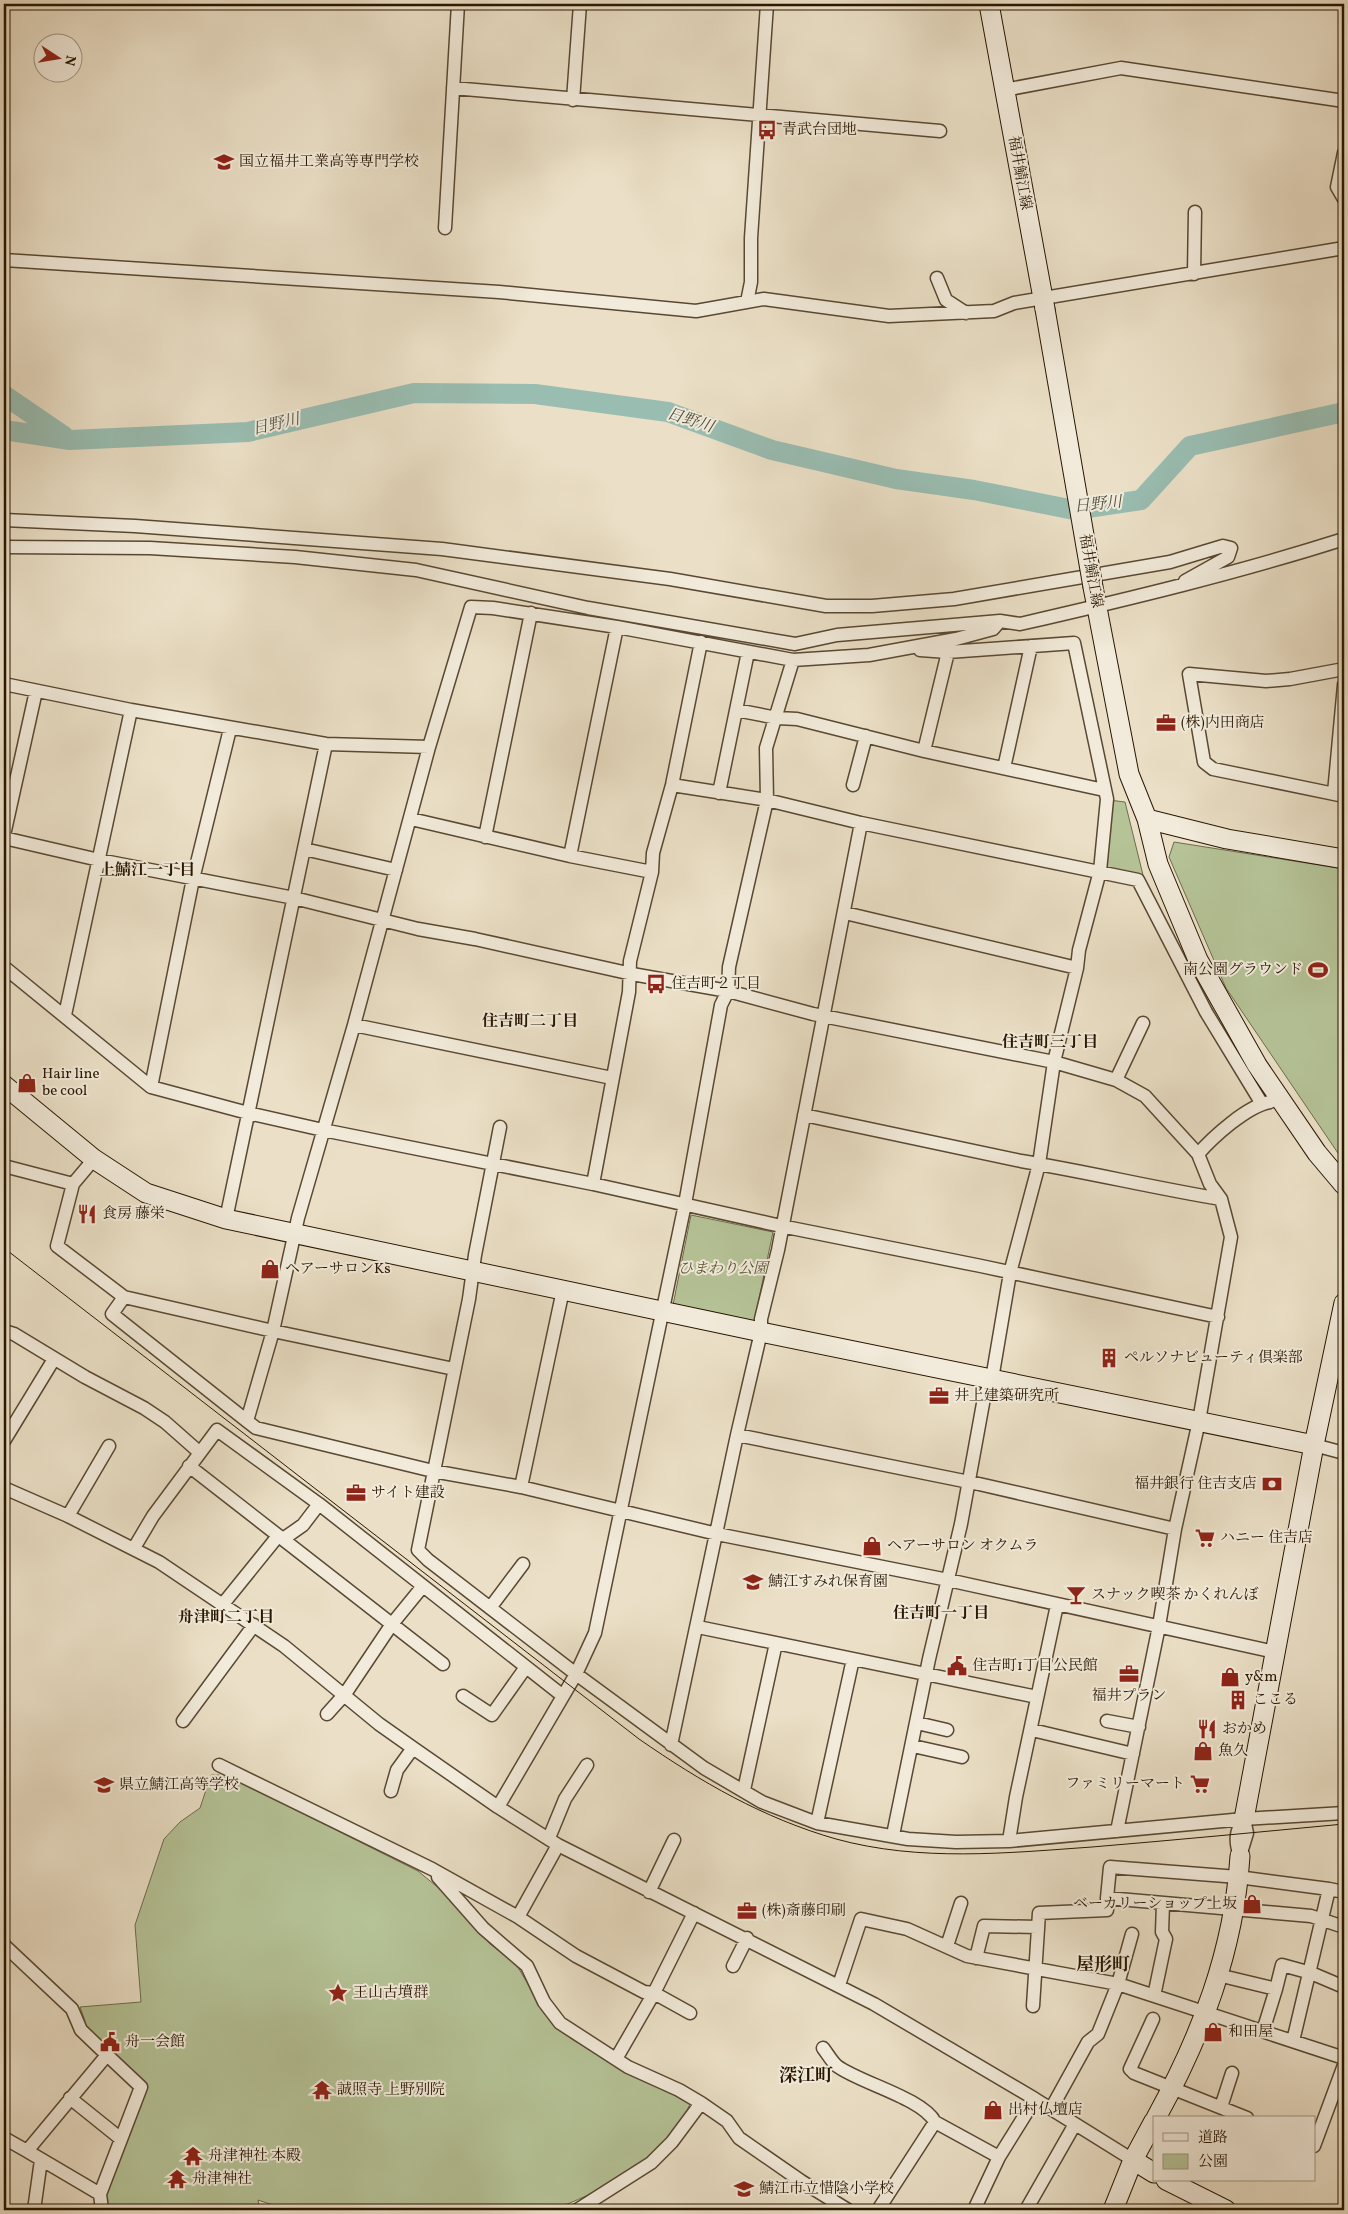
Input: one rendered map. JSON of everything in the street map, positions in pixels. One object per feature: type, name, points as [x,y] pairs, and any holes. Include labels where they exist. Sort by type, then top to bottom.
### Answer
[{"type":"street","points":[[445,228],[458,4]]},
{"type":"street","points":[[573,100],[580,4]]},
{"type":"street","points":[[747,302],[751,282],[751,238],[767,4]]},
{"type":"street","name":"福井鯖江線","points":[[989,4],[1096,606],[1129,774],[1147,819],[1158,864],[1198,960],[1257,1065],[1317,1153],[1344,1185]]},
{"type":"street","points":[[1004,90],[1121,68],[1344,102]]},
{"type":"street","points":[[453,88],[759,117],[940,131]]},
{"type":"street","points":[[1344,153],[1337,187],[1344,199]]},
{"type":"street","points":[[1194,274],[1195,212]]},
{"type":"street","points":[[4,260],[499,292],[696,311],[764,299],[889,316],[994,311],[1014,303],[1043,304],[1194,274],[1344,248]]},
{"type":"street","points":[[937,278],[946,300],[966,313]]},
{"type":"street","points":[[4,520],[201,530],[442,550],[670,579],[826,606],[872,606],[954,599],[1170,562],[1223,546],[1231,548],[1228,557],[1175,588]]},
{"type":"street","points":[[4,547],[160,549],[295,557],[416,570],[588,608],[795,644],[837,635],[1000,621],[1020,624],[1256,567],[1344,539]]},
{"type":"street","points":[[247,1421],[273,1332],[294,1234],[322,1130],[354,1025],[430,747],[471,607],[531,613],[617,627],[794,660],[869,655],[956,640],[993,629],[1000,621]]},
{"type":"street","points":[[485,837],[531,613]]},
{"type":"street","points":[[570,856],[617,627]]},
{"type":"street","points":[[593,1184],[632,974],[630,961],[652,872],[653,853],[672,785],[701,642]]},
{"type":"street","points":[[892,1835],[948,1580],[984,1398],[992,1379],[1010,1273],[1039,1164],[1054,1062],[1078,968],[1078,950],[1100,871],[1107,799],[1074,643],[948,652],[898,649]]},
{"type":"street","points":[[1004,768],[1031,646]]},
{"type":"street","points":[[719,793],[748,652]]},
{"type":"street","points":[[924,751],[948,652]]},
{"type":"street","points":[[498,1807],[576,1674],[595,1633],[619,1510],[685,1204],[721,1005],[728,991],[729,967],[767,800],[766,748],[794,660]]},
{"type":"street","points":[[1344,669],[1290,679],[1266,681],[1189,674],[1204,762],[1213,769],[1339,795],[1344,685]]},
{"type":"street","points":[[4,684],[230,729],[312,740],[326,744],[430,747]]},
{"type":"street","points":[[36,691],[4,836],[99,860],[294,898],[418,930],[475,939],[632,974],[728,991],[822,1014],[1054,1062],[1116,1080],[1145,1096],[1198,1154],[1210,1184],[1221,1199],[1231,1237],[1199,1421],[1175,1529],[1159,1626],[1117,1831]]},
{"type":"street","points":[[65,1015],[131,710]]},
{"type":"street","points":[[736,710],[777,718],[797,719],[924,751],[1104,790]]},
{"type":"street","points":[[151,1087],[193,879],[230,729]]},
{"type":"street","points":[[853,785],[866,736]]},
{"type":"street","points":[[226,1218],[326,744]]},
{"type":"street","points":[[672,785],[767,800],[861,823],[1138,880],[1206,1012],[1262,1104]]},
{"type":"street","points":[[411,819],[570,856],[652,872]]},
{"type":"street","points":[[1147,819],[1227,839],[1344,859]]},
{"type":"street","points":[[671,1746],[698,1627],[737,1435],[761,1332],[761,1319],[804,1116],[822,1014],[861,823]]},
{"type":"street","points":[[304,849],[396,870]]},
{"type":"street","points":[[844,913],[1078,968]]},
{"type":"street","points":[[4,968],[65,1015],[151,1087],[248,1113],[322,1130],[593,1184],[781,1226],[1218,1317]]},
{"type":"street","points":[[1116,1080],[1143,1024]]},
{"type":"street","points":[[354,1025],[612,1078]]},
{"type":"street","points":[[4,1085],[94,1159],[146,1193],[226,1218],[473,1272],[1199,1421],[1344,1453]]},
{"type":"street","points":[[1198,1154],[1216,1135],[1262,1104],[1281,1100]]},
{"type":"street","points":[[804,1116],[1039,1164],[1054,1165],[1152,1188],[1221,1199]]},
{"type":"street","points":[[500,1128],[469,1299],[418,1550],[490,1608],[671,1746],[762,1802],[817,1823],[908,1839],[956,1842],[1009,1840],[1244,1819],[1344,1813]]},
{"type":"street","points":[[94,1159],[73,1184],[57,1246],[124,1297],[273,1332],[454,1368]]},
{"type":"street","points":[[4,1166],[73,1184]]},
{"type":"street","points":[[521,1488],[563,1290]]},
{"type":"street","points":[[124,1297],[112,1314],[256,1428],[433,1471],[521,1488],[717,1534],[948,1580],[1275,1652]]},
{"type":"street","points":[[1157,2116],[1173,2087],[1206,2013],[1218,1975],[1234,1910],[1240,1856],[1248,1833],[1244,1819],[1314,1445],[1344,1303]]},
{"type":"street","points":[[4,1331],[32,1344],[54,1359],[144,1408],[166,1422],[199,1452]]},
{"type":"street","points":[[4,1442],[54,1359]]},
{"type":"street","points":[[134,1548],[189,1466],[216,1430],[318,1504],[563,1696]]},
{"type":"street","points":[[737,1435],[968,1482],[1175,1529]]},
{"type":"street","points":[[68,1516],[109,1446]]},
{"type":"street","points":[[189,1466],[444,1664]]},
{"type":"street","points":[[4,1488],[134,1548],[223,1604],[254,1625],[345,1694],[379,1724],[412,1748],[553,1842],[649,1892],[747,1938],[839,1985],[942,2043],[1153,2172]]},
{"type":"street","points":[[223,1604],[280,1538],[302,1525],[318,1504]]},
{"type":"street","points":[[490,1608],[523,1564]]},
{"type":"street","points":[[327,1714],[345,1694],[392,1624],[423,1586]]},
{"type":"street","points":[[1009,1840],[1016,1797],[1032,1730],[1036,1696],[1057,1605]]},
{"type":"street","points":[[183,1721],[254,1625]]},
{"type":"street","points":[[698,1627],[1036,1696]]},
{"type":"street","points":[[744,1790],[776,1643]]},
{"type":"street","points":[[817,1823],[853,1659]]},
{"type":"street","points":[[463,1696],[492,1715],[526,1667]]},
{"type":"street","points":[[1107,1721],[1138,1727]]},
{"type":"street","points":[[917,1723],[948,1730]]},
{"type":"street","points":[[1032,1730],[1133,1754]]},
{"type":"street","points":[[913,1746],[962,1757]]},
{"type":"street","points":[[391,1791],[398,1770],[412,1748]]},
{"type":"street","points":[[219,1765],[432,1869],[518,1917],[576,1956],[644,1992],[654,1993],[690,2013]]},
{"type":"street","points":[[518,1917],[553,1842],[565,1799],[587,1765]]},
{"type":"street","points":[[649,1892],[674,1840]]},
{"type":"street","points":[[1033,2006],[1037,1968],[1039,1913],[1107,1910],[1110,1867],[1238,1878],[1344,1892]]},
{"type":"street","points":[[432,1869],[483,1928],[526,1966],[544,2002],[560,2023],[616,2059],[701,2103],[727,2121],[739,2138],[801,2182],[848,2210]]},
{"type":"street","points":[[1293,2041],[1324,1920],[1330,1889]]},
{"type":"street","points":[[1107,1898],[1311,1916],[1344,1927]]},
{"type":"street","points":[[947,1946],[961,1903]]},
{"type":"street","points":[[1154,1996],[1166,1939],[1162,1932],[1163,1904]]},
{"type":"street","points":[[616,2059],[654,1993],[694,1913]]},
{"type":"street","points":[[839,1985],[861,1919],[907,1930],[976,1958],[1118,1984],[1344,2058]]},
{"type":"street","points":[[976,1958],[984,1926],[1038,1927]]},
{"type":"street","points":[[1051,2109],[1088,2042],[1098,2034],[1118,1984],[1132,1934]]},
{"type":"street","points":[[732,1966],[747,1938]]},
{"type":"street","points":[[4,1945],[72,2009],[81,2030],[141,2087],[100,2194],[102,2210]]},
{"type":"street","points":[[1263,2031],[1282,1965],[1311,1972],[1344,1987]]},
{"type":"street","points":[[1218,1975],[1276,1989]]},
{"type":"street","points":[[1153,2019],[1130,2069],[1242,2116]]},
{"type":"street","points":[[823,2048],[836,2066],[914,2104],[932,2117],[935,2122],[999,2157]]},
{"type":"street","points":[[28,2151],[107,2055]]},
{"type":"street","points":[[1316,2141],[1344,2065]]},
{"type":"street","points":[[1221,2107],[1232,2073]]},
{"type":"street","points":[[70,2098],[121,2139]]},
{"type":"street","points":[[974,2210],[999,2157],[1035,2099]]},
{"type":"street","points":[[577,2210],[651,2163],[672,2142],[701,2103]]},
{"type":"street","points":[[878,2210],[935,2122]]},
{"type":"street","points":[[1113,2210],[1133,2160],[1153,2123]]},
{"type":"street","points":[[1026,2210],[1075,2124]]},
{"type":"street","points":[[4,2138],[100,2194]]},
{"type":"street","points":[[34,2210],[41,2160]]},
{"type":"street","points":[[1170,2182],[1226,2210]]},
{"type":"green space","points":[[1109,800],[1125,802],[1144,879],[1102,870]]},
{"type":"green space","name":"南公園グラウンド","points":[[1174,842],[1344,869],[1344,1162],[1226,988],[1169,857]]},
{"type":"green space","name":"ひまわり公園","points":[[691,1215],[773,1232],[754,1322],[673,1305]]},
{"type":"green space","name":"王山古墳群","points":[[211,1775],[226,1775],[418,1871],[458,1904],[468,1920],[490,1944],[516,1964],[550,2021],[573,2040],[690,2104],[680,2125],[668,2140],[639,2165],[605,2186],[552,2210],[288,2210],[258,2200],[260,2210],[106,2210],[106,2197],[147,2087],[83,2026],[85,2021],[80,2007],[141,2002],[135,1925],[164,1839],[180,1822],[200,1808]]},
{"type":"waterway","name":"日野川","points":[[4,430],[70,440],[248,432],[414,393],[535,394],[668,412],[772,450],[896,479],[974,490],[1074,510],[1141,500],[1190,446],[1344,412]]},
{"type":"waterway","points":[[4,395],[64,436]]},
{"type":"tram line","points":[[4,1248],[639,1739],[709,1784],[783,1821],[836,1839],[868,1846],[899,1851],[964,1854],[1092,1847],[1344,1824]]},
{"type":"place","name":"青武台団地","points":[[767,130]]},
{"type":"place","name":"国立福井工業高等専門学校","points":[[224,162]]},
{"type":"place","name":"(株)内田商店","points":[[1166,723]]},
{"type":"place","name":"南公園グラウンド","points":[[1318,970]]},
{"type":"place","name":"住吉町２丁目","points":[[656,984]]},
{"type":"place","name":"Hair line be cool","points":[[27,1083]]},
{"type":"place","name":"食房 藤栄","points":[[87,1214]]},
{"type":"place","name":"ヘアーサロンKs","points":[[270,1269]]},
{"type":"place","name":"ペルソナビューティ倶楽部","points":[[1109,1358]]},
{"type":"place","name":"井上建築研究所","points":[[939,1396]]},
{"type":"place","name":"福井銀行 住吉支店","points":[[1272,1484]]},
{"type":"place","name":"サイト建設","points":[[356,1493]]},
{"type":"place","name":"ハニー 住吉店","points":[[1205,1538]]},
{"type":"place","name":"ヘアーサロン オクムラ","points":[[872,1546]]},
{"type":"place","name":"鯖江すみれ保育園","points":[[753,1582]]},
{"type":"place","name":"スナック喫茶 かくれんぼ","points":[[1076,1595]]},
{"type":"place","name":"住吉町1丁目公民館","points":[[957,1666]]},
{"type":"place","name":"福井プラン","points":[[1129,1674]]},
{"type":"place","name":"y&m","points":[[1230,1677]]},
{"type":"place","name":"ここる","points":[[1238,1700]]},
{"type":"place","name":"おかめ","points":[[1207,1729]]},
{"type":"place","name":"魚久","points":[[1203,1751]]},
{"type":"place","name":"ファミリーマート","points":[[1200,1784]]},
{"type":"place","name":"県立鯖江高等学校","points":[[104,1785]]},
{"type":"place","name":"ベーカリーショップ上坂","points":[[1252,1904]]},
{"type":"place","name":"(株)斎藤印刷","points":[[747,1911]]},
{"type":"place","name":"王山古墳群","points":[[338,1993]]},
{"type":"place","name":"和田屋","points":[[1213,2032]]},
{"type":"place","name":"舟一会館","points":[[110,2042]]},
{"type":"place","name":"誠照寺 上野別院","points":[[322,2090]]},
{"type":"place","name":"出村仏壇店","points":[[993,2110]]},
{"type":"place","name":"舟津神社 本殿","points":[[193,2156]]},
{"type":"place","name":"舟津神社","points":[[177,2179]]},
{"type":"place","name":"鯖江市立惜陰小学校","points":[[744,2189]]},
{"type":"district","name":"上鯖江一丁目","points":[[147,871]]},
{"type":"district","name":"住吉町二丁目","points":[[530,1022]]},
{"type":"district","name":"住吉町三丁目","points":[[1050,1043]]},
{"type":"district","name":"住吉町一丁目","points":[[941,1614]]},
{"type":"district","name":"舟津町二丁目","points":[[226,1618]]},
{"type":"district","name":"屋形町","points":[[1103,1965]]},
{"type":"district","name":"深江町","points":[[806,2076]]}]
